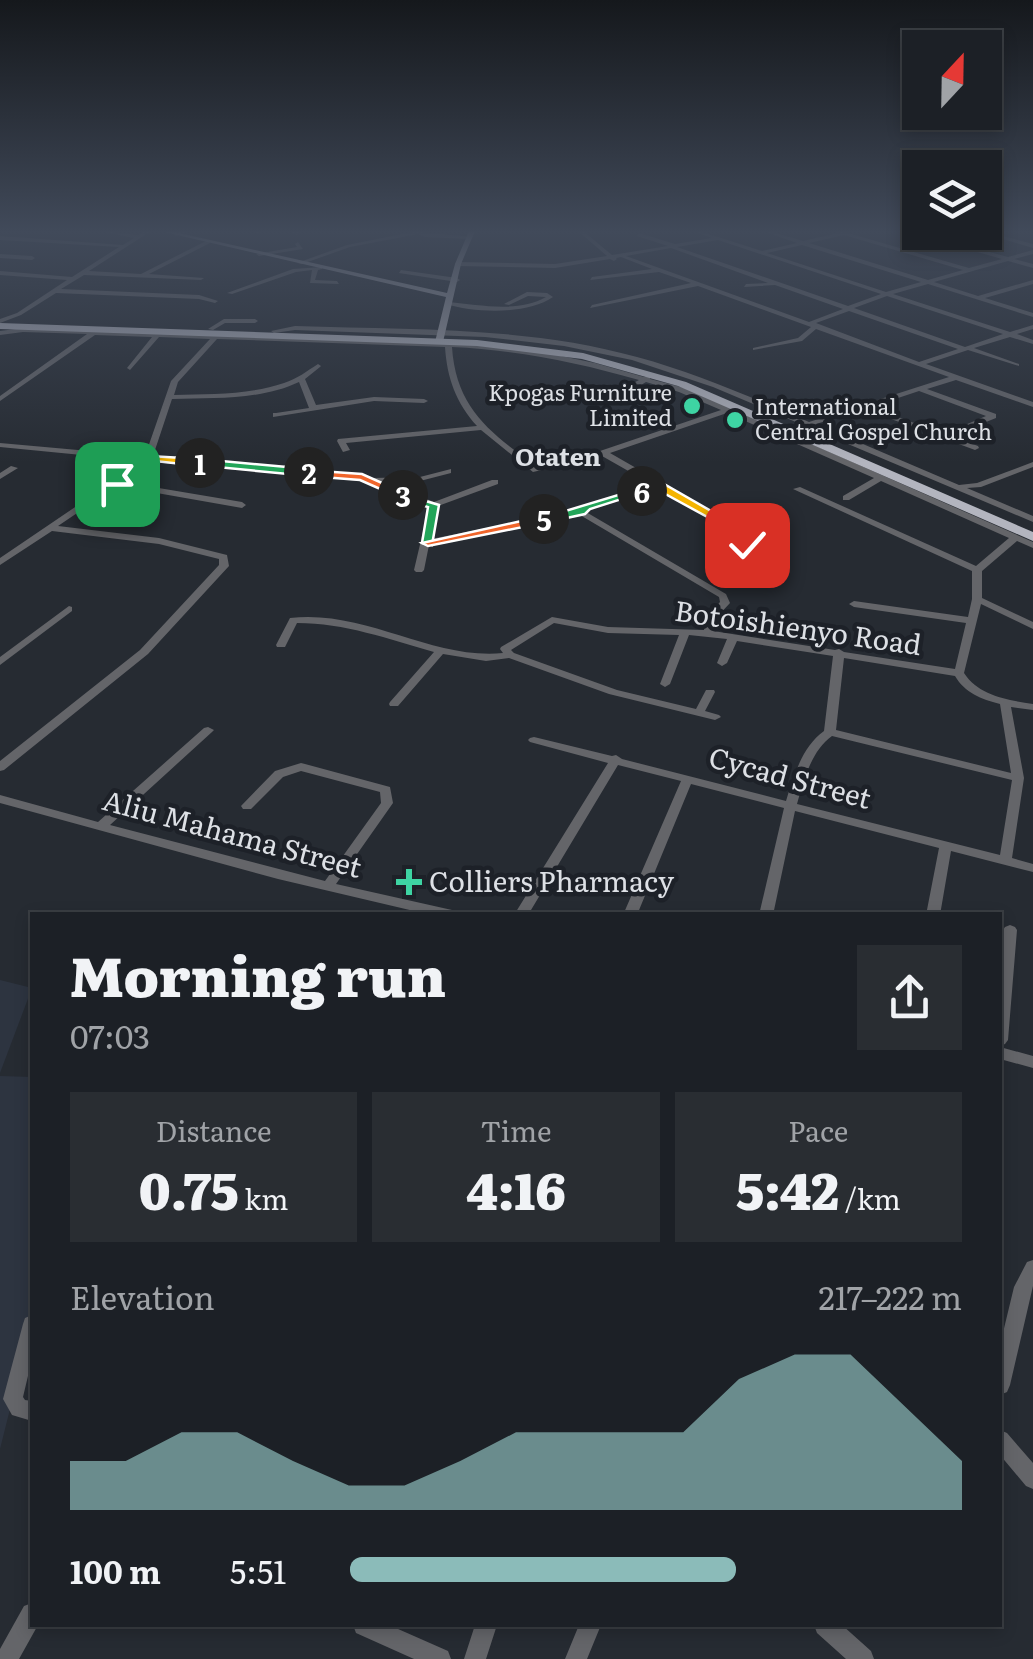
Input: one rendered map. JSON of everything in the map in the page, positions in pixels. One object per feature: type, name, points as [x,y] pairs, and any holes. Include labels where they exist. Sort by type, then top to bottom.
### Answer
[{"type":"highway","points":[[0,325],[31,322],[213,334],[274,331],[442,337],[574,351],[712,389],[976,499],[1033,527]]},
{"type":"highway","points":[[0,325],[321,338],[442,337],[599,360],[682,384],[884,476],[976,499],[1033,537]]},
{"type":"main road","points":[[448,308],[442,337],[459,334]]},
{"type":"street","points":[[0,325],[27,308]]},
{"type":"street","points":[[770,308],[1033,405]]},
{"type":"street","points":[[755,349],[800,340],[814,324],[852,308]]},
{"type":"street","points":[[854,308],[1016,365]]},
{"type":"street","points":[[933,308],[1033,342]]},
{"type":"street","points":[[19,314],[31,322]]},
{"type":"street","points":[[0,562],[151,458],[175,380],[224,321],[255,321]]},
{"type":"street","points":[[0,325],[157,335],[442,337],[654,371],[728,410],[755,419]]},
{"type":"street","points":[[919,364],[1033,327]]},
{"type":"street","points":[[0,399],[93,333]]},
{"type":"street","points":[[459,334],[564,344],[654,371],[809,424],[976,499],[1033,519]]},
{"type":"street","points":[[130,368],[157,335]]},
{"type":"street","points":[[442,337],[458,394],[480,428],[536,470],[604,453],[728,410]]},
{"type":"street","points":[[169,396],[244,394],[312,374],[318,366]]},
{"type":"street","points":[[625,392],[654,371]]},
{"type":"street","points":[[300,378],[312,408],[316,408]]},
{"type":"street","points":[[809,424],[955,378]]},
{"type":"street","points":[[920,388],[993,416],[943,438]]},
{"type":"street","points":[[276,415],[374,399],[424,401]]},
{"type":"street","points":[[864,406],[976,448]]},
{"type":"street","points":[[346,450],[342,441],[480,428]]},
{"type":"street","points":[[0,445],[372,480],[420,479],[448,471]]},
{"type":"street","points":[[604,453],[762,540]]},
{"type":"street","points":[[976,499],[1032,465]]},
{"type":"street","points":[[0,478],[14,468]]},
{"type":"street","points":[[846,498],[884,476],[1033,545]]},
{"type":"street","points":[[372,480],[434,505]]},
{"type":"street","points":[[418,570],[434,505],[442,498],[495,482]]},
{"type":"street","points":[[117,484],[242,504]]},
{"type":"street","points":[[425,543],[581,512],[586,507],[660,486]]},
{"type":"street","points":[[797,489],[977,570]]},
{"type":"street","points":[[581,512],[723,596],[725,603],[712,617],[708,633]]},
{"type":"street","points":[[0,767],[144,652],[224,566],[224,557],[197,549],[51,528]]},
{"type":"street","points":[[716,550],[737,548],[781,534]]},
{"type":"street","points":[[959,672],[977,599],[977,570],[1016,537]]},
{"type":"street","points":[[977,599],[1033,626]]},
{"type":"street","points":[[854,604],[969,620]]},
{"type":"street","points":[[0,662],[69,609]]},
{"type":"street","points":[[281,645],[290,622],[298,619],[365,628],[485,660],[510,655],[613,692],[714,717]]},
{"type":"street","name":"Botoishienyo Road","points":[[510,655],[504,652],[510,644],[552,620],[608,630],[708,633],[959,672],[962,681],[972,688],[1005,703],[1033,707]]},
{"type":"street","points":[[666,684],[686,631]]},
{"type":"street","points":[[722,663],[733,638]]},
{"type":"street","points":[[394,704],[442,649]]},
{"type":"street","points":[[830,732],[839,652]]},
{"type":"street","points":[[699,714],[710,692]]},
{"type":"street","points":[[1005,703],[1018,778],[1005,861]]},
{"type":"street","points":[[101,826],[208,730]]},
{"type":"street","points":[[767,912],[790,803],[818,738],[830,732],[1018,778]]},
{"type":"street","name":"Cycad Street","points":[[534,740],[1033,868]]},
{"type":"street","points":[[523,912],[616,759]]},
{"type":"street","points":[[247,806],[280,774],[302,766],[377,785],[388,797],[328,886]]},
{"type":"street","points":[[631,912],[688,778]]},
{"type":"street","name":"Aliu Mahama Street","points":[[0,799],[439,912]]},
{"type":"street","points":[[934,912],[946,845]]},
{"type":"street","points":[[1002,1018],[1010,930]]},
{"type":"street","points":[[1002,1054],[1033,1062]]},
{"type":"street","points":[[1002,1376],[1023,1287],[1033,1268]]},
{"type":"street","points":[[30,1332],[12,1399],[19,1408],[30,1411]]},
{"type":"street","points":[[1002,1442],[1033,1479]]},
{"type":"street","points":[[7,1659],[30,1618]]},
{"type":"street","points":[[368,1627],[440,1659]]},
{"type":"street","points":[[475,1659],[485,1627]]},
{"type":"street","points":[[576,1659],[589,1627]]},
{"type":"street","points":[[827,1627],[863,1659]]},
{"type":"shaded area","points":[[0,980],[30,988],[30,993],[0,1073]]},
{"type":"shaded area","points":[[0,1076],[30,1077],[30,1329],[0,1449]]},
{"type":"place","name":"Kpogas Furniture Limited","points":[[692,406]]},
{"type":"place","name":"International Central Gospel Church","points":[[735,420]]},
{"type":"place","name":"Colliers Pharmacy","points":[[409,882]]},
{"type":"district","name":"Otaten","points":[[558,457]]},
{"type":"route","points":[[117,484],[153,458],[362,477],[434,505],[425,543],[581,512],[582,508],[660,486],[748,536],[762,540],[747,545]]}]
